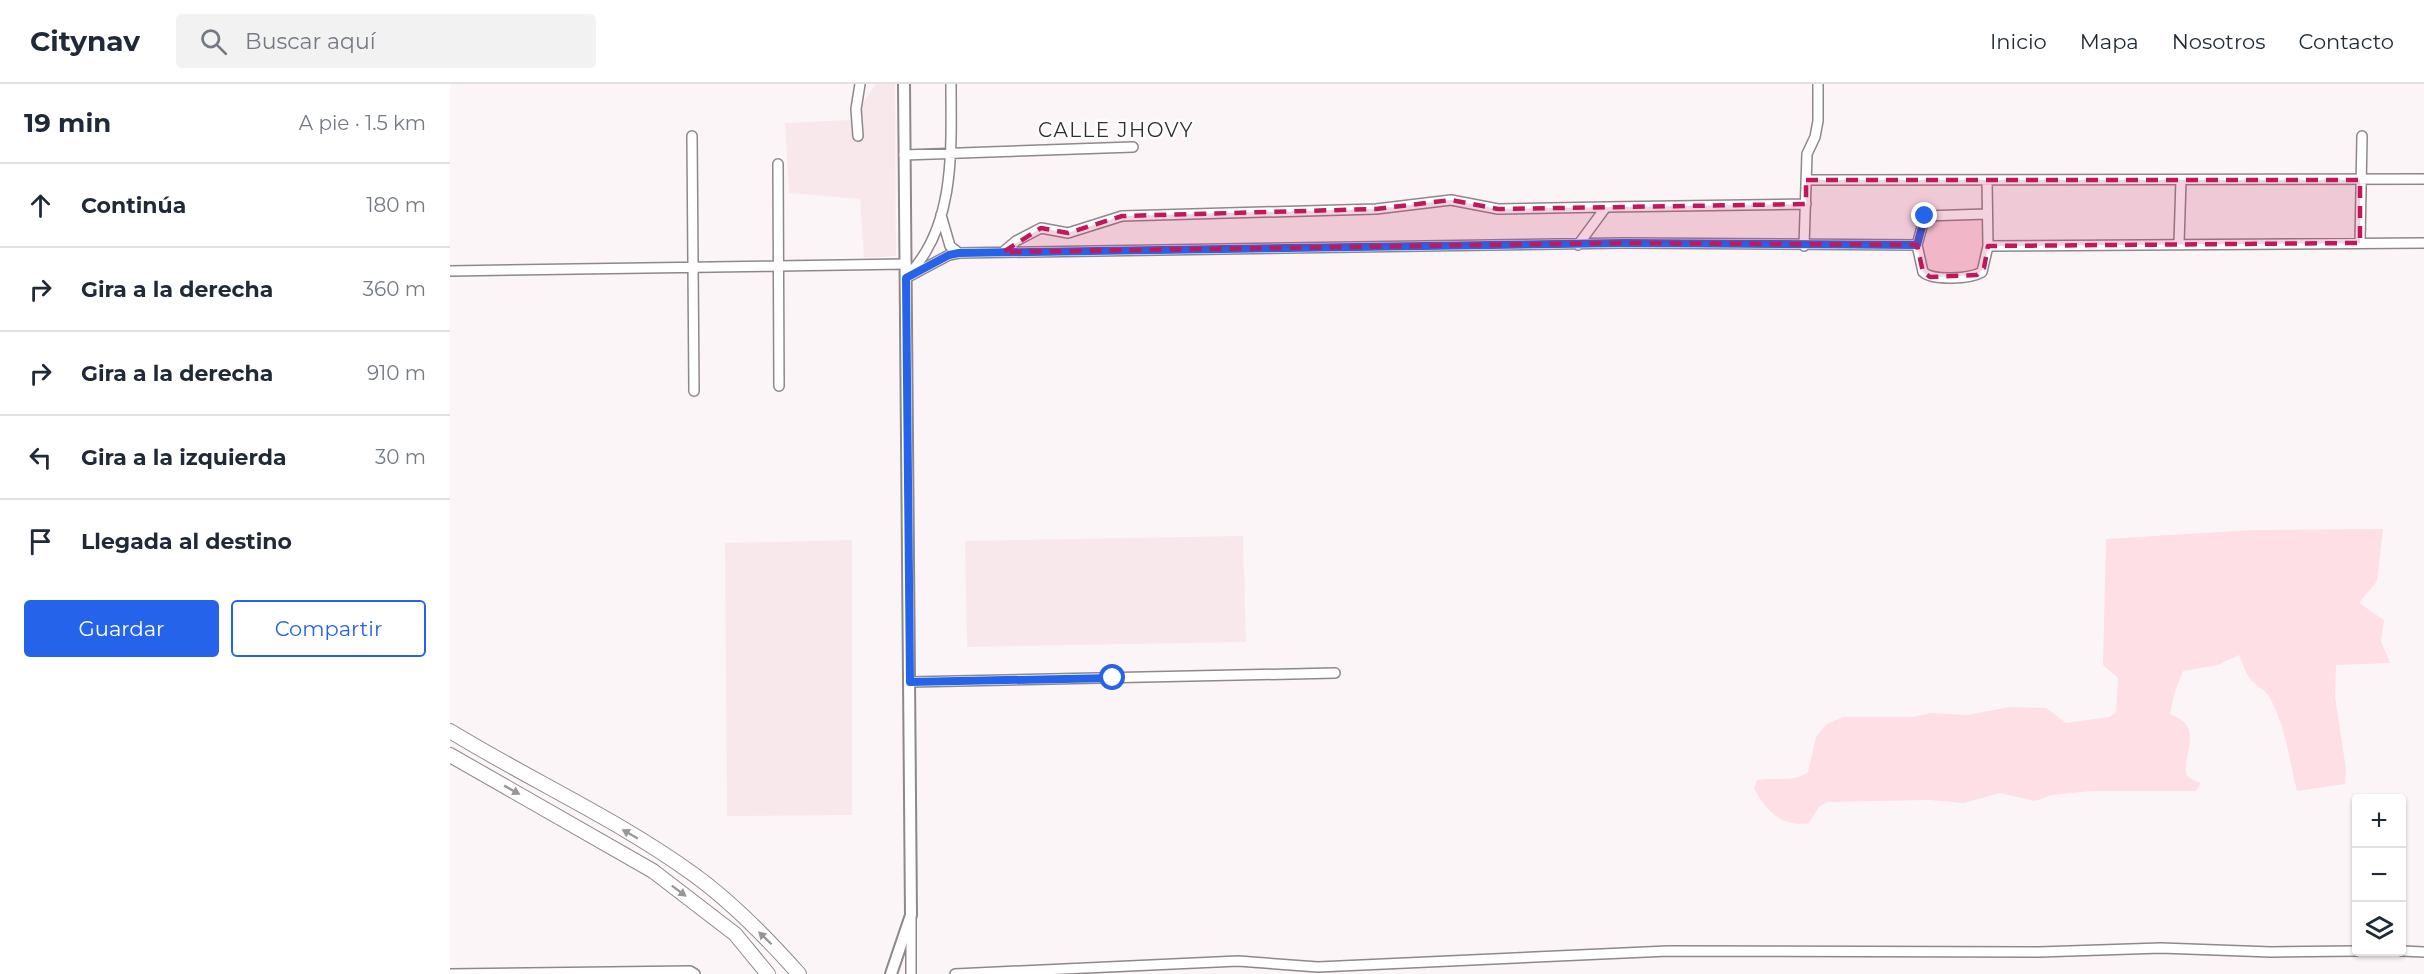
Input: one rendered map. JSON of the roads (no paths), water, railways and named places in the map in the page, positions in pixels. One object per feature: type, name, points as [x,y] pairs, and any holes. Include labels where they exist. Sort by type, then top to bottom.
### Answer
[{"type":"highway","points":[[450,731],[685,868],[729,903],[799,974]]},
{"type":"highway","points":[[450,755],[653,871],[735,934],[768,974]]},
{"type":"main road","points":[[891,974],[911,915],[904,84]]},
{"type":"street","points":[[858,136],[856,109],[860,84]]},
{"type":"street","points":[[906,278],[926,255],[941,213],[950,174],[951,84]]},
{"type":"street","points":[[1804,246],[1807,154],[1815,137],[1818,121],[1818,84]]},
{"type":"street","points":[[692,136],[694,391]]},
{"type":"street","points":[[2360,243],[2362,136]]},
{"type":"street","points":[[904,155],[1133,147]]},
{"type":"street","points":[[778,164],[779,386]]},
{"type":"street","points":[[1806,180],[2424,179]]},
{"type":"street","points":[[1986,214],[1925,216],[1917,245],[1923,272],[1930,277],[1977,275],[1984,268],[1988,246],[1987,180]]},
{"type":"street","points":[[2179,243],[2181,180]]},
{"type":"street","points":[[1003,252],[1016,241],[1041,228],[1068,233],[1122,216],[1376,209],[1450,200],[1498,209],[1806,204]]},
{"type":"street","points":[[1578,245],[1606,207]]},
{"type":"street","points":[[941,213],[950,246],[959,253]]},
{"type":"street","points":[[906,278],[949,255],[959,253],[1624,243],[1917,245]]},
{"type":"street","points":[[1988,246],[2424,243]]},
{"type":"street","points":[[450,271],[906,264]]},
{"type":"street","points":[[910,682],[1335,673]]},
{"type":"street","points":[[911,915],[911,974]]},
{"type":"street","points":[[955,974],[1238,961],[1341,966],[1668,951],[2039,952],[2161,948],[2271,952],[2352,951]]},
{"type":"street","points":[[2406,951],[2424,951]]},
{"type":"street","points":[[450,974],[690,971],[694,974]]},
{"type":"district","name":"CALLE JHOVY","points":[[1116,130]]}]
